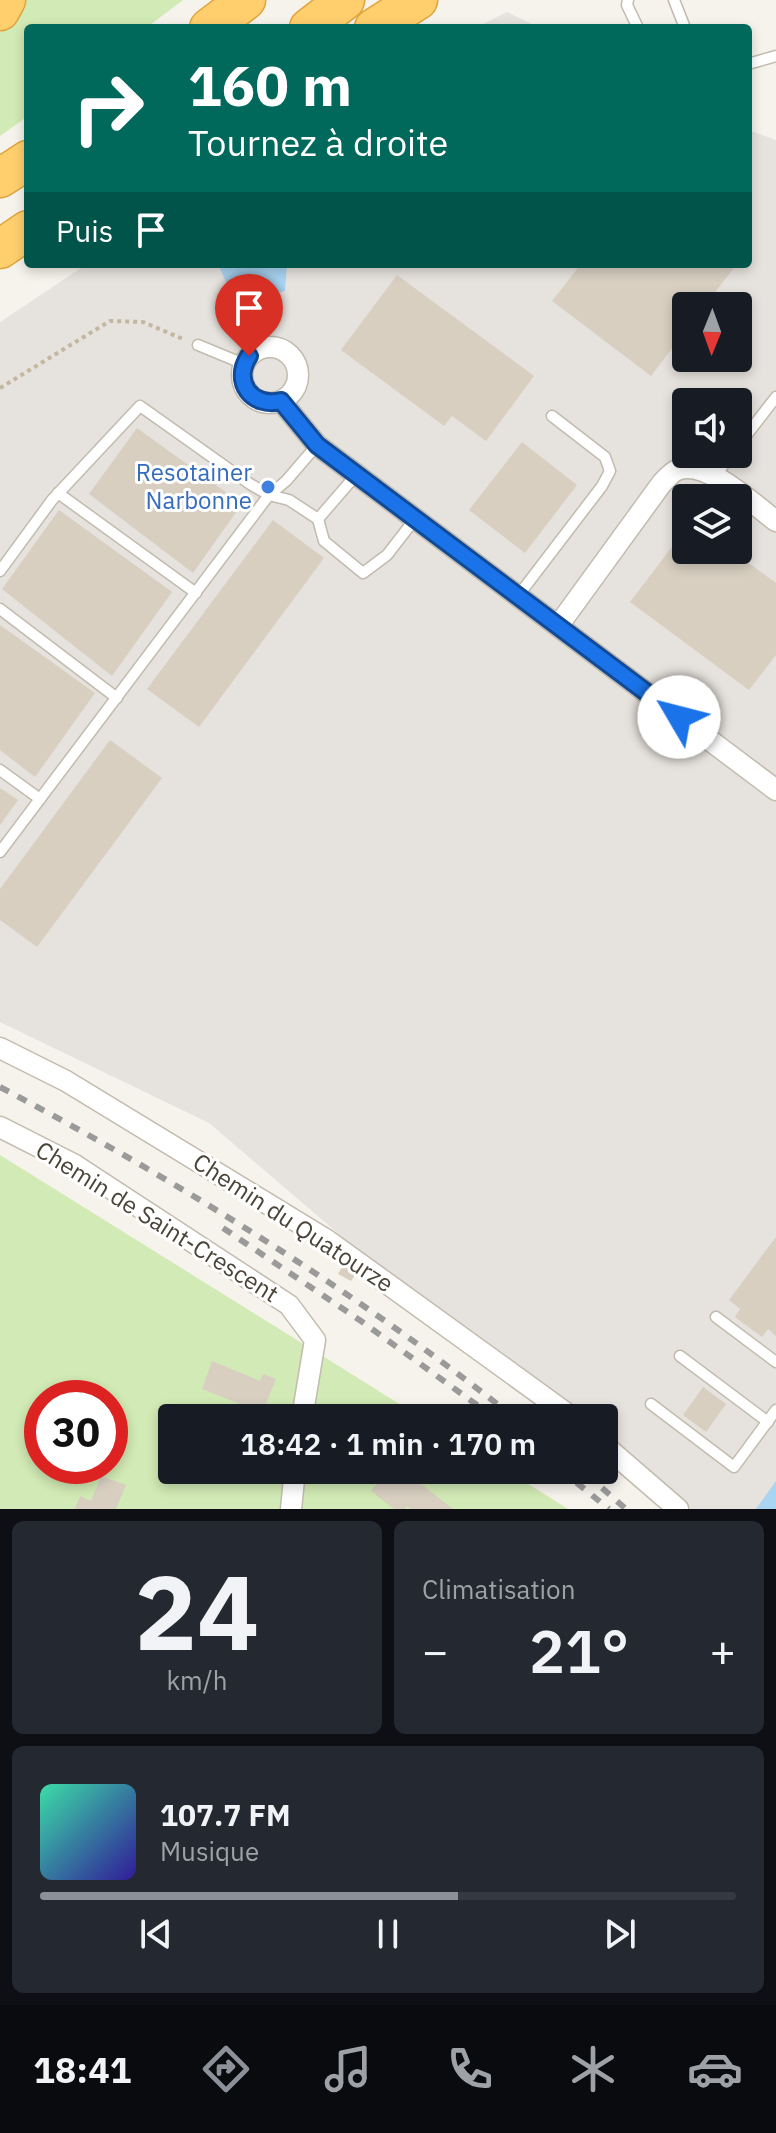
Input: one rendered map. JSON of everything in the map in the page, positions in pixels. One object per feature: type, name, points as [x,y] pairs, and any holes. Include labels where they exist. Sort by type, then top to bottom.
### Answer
[{"type":"highway","points":[[0,11],[6,0]]},
{"type":"highway","points":[[214,24],[246,0]]},
{"type":"highway","points":[[314,24],[345,0]]},
{"type":"highway","points":[[380,24],[418,0]]},
{"type":"highway","points":[[0,178],[24,163]]},
{"type":"highway","points":[[0,249],[24,233]]},
{"type":"street","points":[[264,347],[283,349],[296,362],[298,380],[289,396],[281,401],[262,402],[247,391],[242,373],[244,364],[249,356],[264,347]]},
{"type":"street","points":[[281,401],[317,445],[776,790]]},
{"type":"street","points":[[558,626],[662,483],[677,470],[698,469],[715,476],[776,521]]},
{"type":"street","name":"Chemin du Quatourze","points":[[0,1048],[66,1081],[327,1240],[554,1404]]},
{"type":"street","name":"Chemin de Saint-Crescent","points":[[0,1127],[75,1165],[289,1305],[315,1340],[304,1404]]},
{"type":"street","points":[[618,1457],[678,1509]]},
{"type":"street","points":[[291,1509],[294,1484]]},
{"type":"lane","points":[[628,0],[627,5],[636,24]]},
{"type":"lane","points":[[674,0],[683,24]]},
{"type":"lane","points":[[752,63],[776,56]]},
{"type":"lane","points":[[198,345],[244,364]]},
{"type":"lane","points":[[752,428],[776,397]]},
{"type":"lane","points":[[0,571],[58,493],[140,406],[269,495],[289,500],[318,519],[324,541],[363,573],[387,555],[415,519]]},
{"type":"lane","points":[[518,596],[602,486],[610,471],[605,457],[552,416]]},
{"type":"lane","points":[[0,852],[269,495],[286,481],[317,445]]},
{"type":"lane","points":[[715,476],[721,468]]},
{"type":"lane","points":[[318,519],[356,475]]},
{"type":"lane","points":[[58,493],[196,593]]},
{"type":"lane","points":[[0,609],[117,698]]},
{"type":"lane","points":[[0,770],[40,799]]},
{"type":"lane","points":[[716,1317],[776,1362]]},
{"type":"lane","points":[[680,1356],[768,1422]]},
{"type":"lane","points":[[651,1404],[734,1467],[776,1410]]},
{"type":"path","points":[[0,388],[110,321],[143,322],[198,345]]},
{"type":"shaded area","points":[[507,12],[532,24],[483,24]]},
{"type":"shaded area","points":[[752,131],[776,140],[776,1509],[661,1509],[618,1473],[618,1404],[538,1404],[209,1123],[0,1022],[0,322],[81,268],[752,268]]},
{"type":"green space","points":[[18,0],[183,0],[151,24],[24,24],[24,119],[0,136],[0,33]]},
{"type":"green space","points":[[0,1155],[400,1404],[158,1404],[158,1484],[528,1484],[568,1509],[0,1509]]},
{"type":"water","points":[[220,268],[287,268],[285,291],[253,299],[229,289]]},
{"type":"water","points":[[776,1481],[776,1509],[756,1509]]},
{"type":"building","points":[[578,268],[734,268],[715,292],[672,292],[672,348],[651,376],[552,301]]},
{"type":"building","points":[[397,275],[534,376],[486,441],[452,416],[444,426],[341,350]]},
{"type":"building","points":[[137,428],[242,504],[193,573],[89,494]]},
{"type":"building","points":[[522,442],[577,485],[525,553],[469,510]]},
{"type":"building","points":[[59,510],[172,592],[112,676],[2,589]]},
{"type":"building","points":[[273,520],[324,558],[199,727],[147,689]]},
{"type":"building","points":[[672,547],[672,564],[750,564],[776,583],[776,655],[749,690],[630,602]]},
{"type":"building","points":[[0,625],[95,693],[35,777],[0,750]]},
{"type":"building","points":[[110,740],[162,778],[37,947],[0,920],[0,889]]},
{"type":"building","points":[[0,788],[18,800],[0,825]]},
{"type":"building","points":[[776,1237],[776,1336],[768,1329],[762,1337],[735,1317],[740,1309],[729,1300]]},
{"type":"building","points":[[344,1264],[357,1272],[351,1281],[338,1274]]},
{"type":"building","points":[[212,1361],[260,1381],[263,1374],[276,1379],[266,1404],[240,1404],[202,1389]]},
{"type":"building","points":[[703,1387],[726,1404],[706,1432],[683,1415]]},
{"type":"building","points":[[98,1484],[126,1485],[116,1509],[75,1509],[80,1496],[91,1501]]},
{"type":"building","points":[[377,1484],[421,1484],[453,1509],[411,1509],[407,1506],[405,1509],[394,1509],[371,1491]]},
{"type":"railway","points":[[0,1087],[134,1161],[265,1240],[392,1326],[497,1404]]},
{"type":"railway","points":[[223,1228],[361,1321],[476,1404]]},
{"type":"railway","points":[[578,1484],[609,1509]]},
{"type":"railway","points":[[602,1488],[626,1509]]},
{"type":"place","name":"Resotainer Narbonne","points":[[268,487]]},
{"type":"route","points":[[249,356],[242,373],[243,383],[254,398],[262,402],[281,401],[317,445],[679,717]]}]
